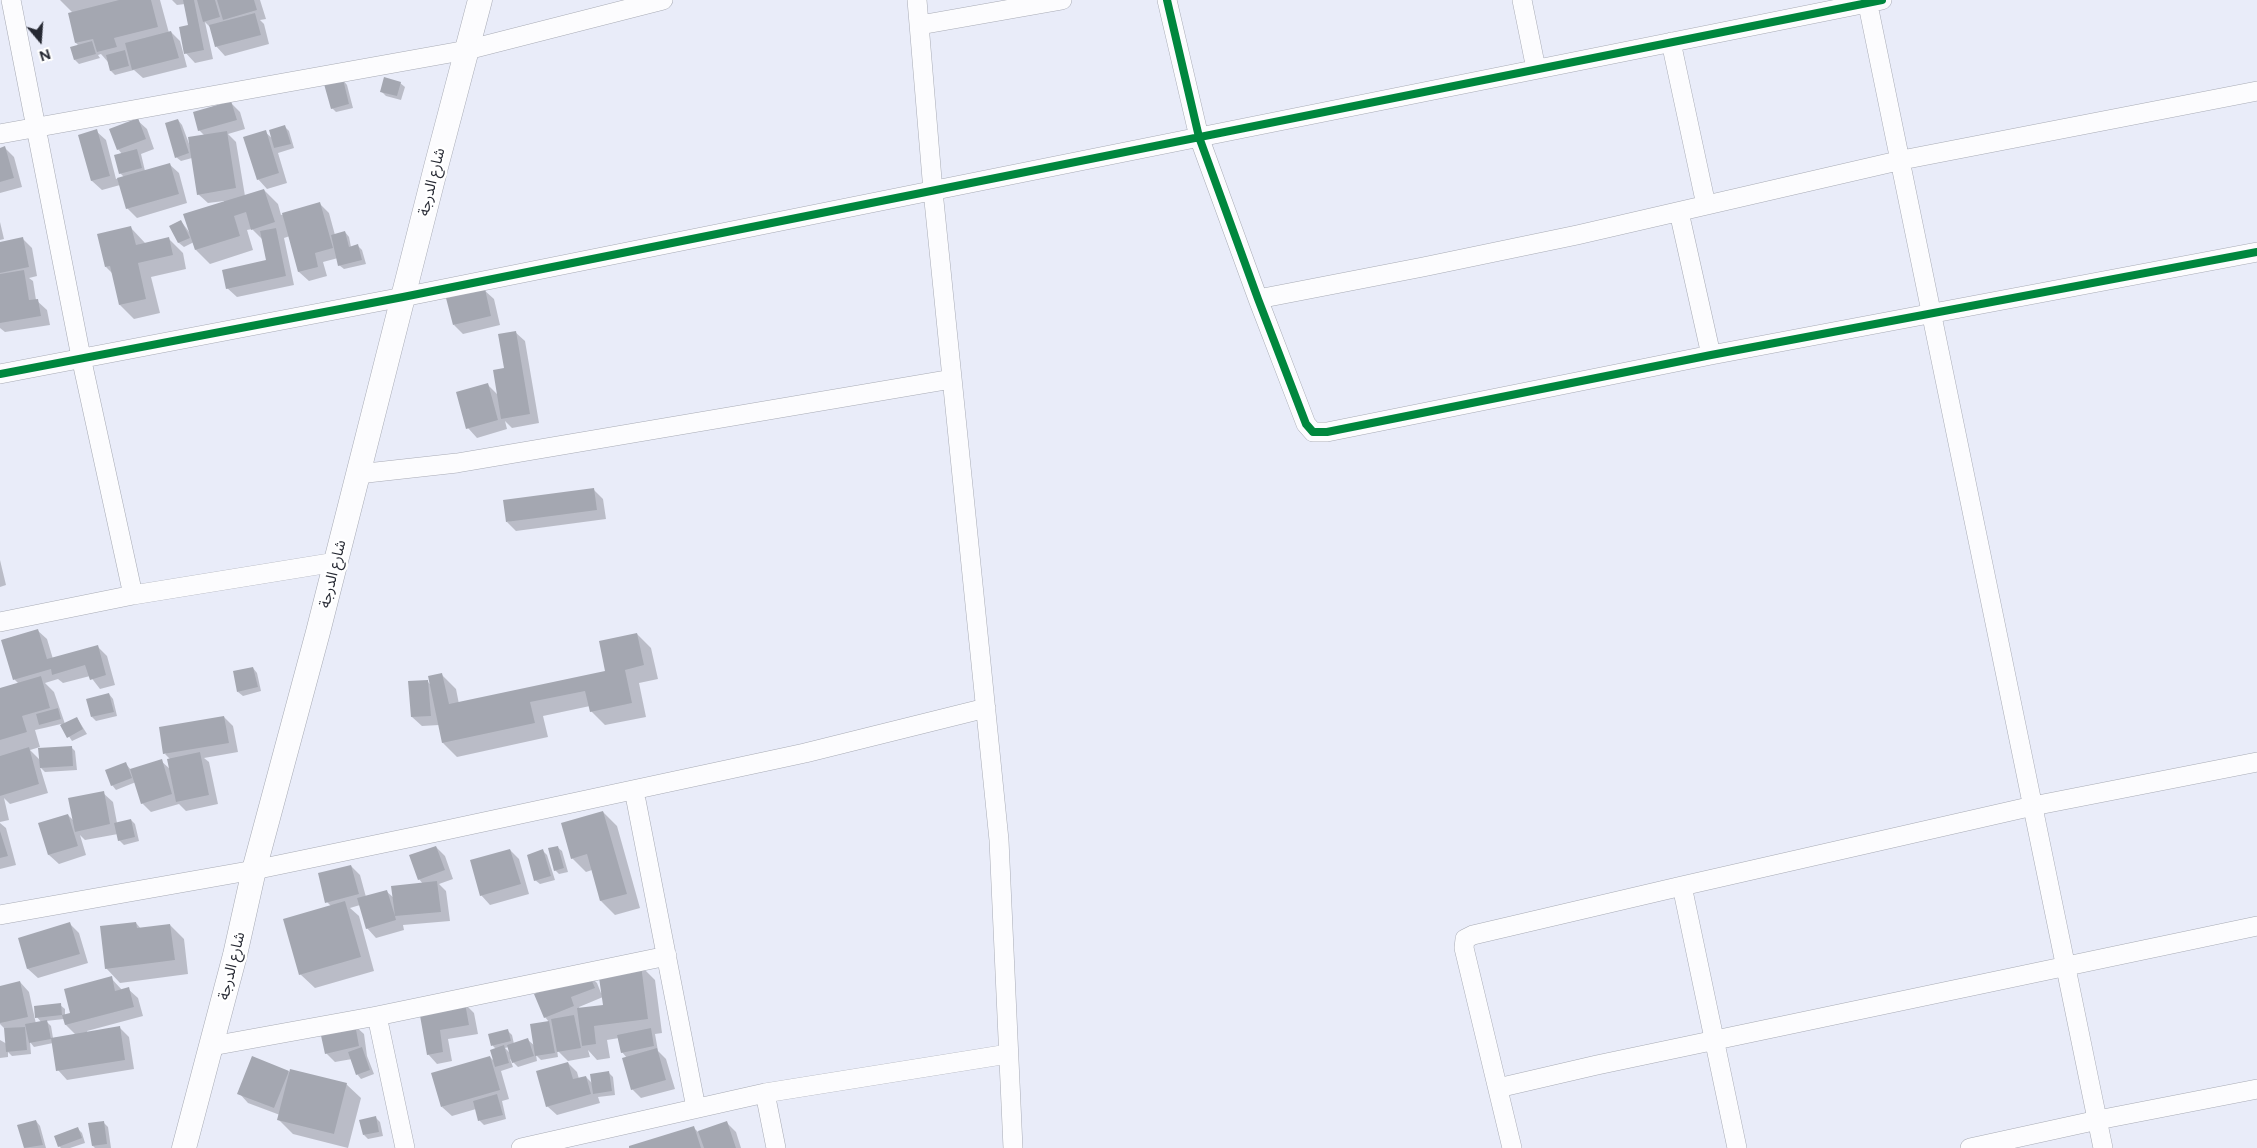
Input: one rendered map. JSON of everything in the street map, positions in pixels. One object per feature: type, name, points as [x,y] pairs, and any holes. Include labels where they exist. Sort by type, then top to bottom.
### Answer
[{"type":"street","points":[[11,0],[81,357],[133,595]]},
{"type":"street","name":"شارع الدرجة","points":[[184,1148],[212,1046],[254,870],[336,562],[480,0]]},
{"type":"street","points":[[0,134],[467,50],[663,0]]},
{"type":"street","points":[[917,0],[933,191],[998,840],[1013,1148]]},
{"type":"street","points":[[920,25],[1062,0]]},
{"type":"street","points":[[1167,0],[1199,137],[1306,424],[1313,432],[1327,432],[1711,355],[2257,252]]},
{"type":"street","points":[[1522,0],[1536,70]]},
{"type":"street","points":[[0,374],[403,297],[1873,1],[1932,314],[2103,1148]]},
{"type":"street","points":[[1670,42],[1706,205]]},
{"type":"street","points":[[1258,299],[1423,267],[1679,212],[1902,160],[2257,91]]},
{"type":"street","points":[[1679,212],[1711,355]]},
{"type":"street","points":[[358,474],[457,464],[952,378]]},
{"type":"street","points":[[0,622],[133,595],[336,562]]},
{"type":"street","points":[[0,915],[254,870],[805,753],[986,708]]},
{"type":"street","points":[[1512,1148],[1464,948],[1465,939],[1473,935],[1682,886],[2033,806],[2257,762]]},
{"type":"street","points":[[634,790],[668,956],[696,1108]]},
{"type":"street","points":[[1682,886],[1713,1040],[1738,1148]]},
{"type":"street","points":[[1498,1088],[1713,1040],[2257,926]]},
{"type":"street","points":[[212,1046],[377,1016],[668,956]]},
{"type":"street","points":[[377,1016],[405,1148]]},
{"type":"street","points":[[521,1148],[765,1093],[1008,1054]]},
{"type":"street","points":[[1970,1148],[2098,1120],[2257,1089]]},
{"type":"street","points":[[765,1093],[776,1148]]},
{"type":"building","points":[[119,0],[151,0],[158,27],[114,38],[117,47],[97,52],[93,39],[75,43],[68,13]]},
{"type":"building","points":[[183,0],[194,0],[204,50],[184,54],[179,27],[188,25]]},
{"type":"building","points":[[197,0],[215,0],[220,17],[203,22]]},
{"type":"building","points":[[217,0],[254,0],[257,10],[223,20]]},
{"type":"building","points":[[255,13],[261,35],[215,47],[209,25]]},
{"type":"building","points":[[171,31],[179,58],[132,70],[125,43]]},
{"type":"building","points":[[92,41],[96,54],[74,60],[70,47]]},
{"type":"building","points":[[125,50],[129,66],[110,71],[106,55]]},
{"type":"building","points":[[384,77],[401,82],[397,96],[380,92]]},
{"type":"building","points":[[343,79],[349,104],[331,109],[324,84]]},
{"type":"building","points":[[231,101],[237,120],[198,131],[193,112]]},
{"type":"building","points":[[138,118],[146,139],[117,150],[109,129]]},
{"type":"building","points":[[178,119],[189,153],[175,158],[165,123]]},
{"type":"building","points":[[285,125],[291,144],[274,148],[269,130]]},
{"type":"building","points":[[97,129],[110,176],[91,181],[78,135]]},
{"type":"building","points":[[266,130],[279,173],[257,180],[243,137]]},
{"type":"building","points":[[227,131],[236,188],[197,195],[188,137]]},
{"type":"building","points":[[5,146],[14,178],[0,182],[0,148]]},
{"type":"building","points":[[137,149],[142,168],[119,174],[114,155]]},
{"type":"building","points":[[170,163],[179,194],[126,209],[117,178]]},
{"type":"building","points":[[264,189],[275,222],[251,230],[246,212],[234,216],[240,236],[195,250],[183,214]]},
{"type":"building","points":[[320,202],[333,248],[315,253],[318,267],[298,272],[282,213]]},
{"type":"building","points":[[181,220],[190,238],[178,243],[169,226]]},
{"type":"building","points":[[131,226],[136,245],[169,237],[173,255],[138,263],[146,299],[119,305],[110,266],[105,267],[97,234]]},
{"type":"building","points":[[276,228],[286,276],[226,289],[222,270],[266,260],[260,231]]},
{"type":"building","points":[[345,231],[349,247],[358,244],[362,260],[338,266],[331,235]]},
{"type":"building","points":[[23,237],[29,267],[0,273],[0,242]]},
{"type":"building","points":[[24,270],[29,300],[38,299],[41,316],[0,323],[0,274]]},
{"type":"building","points":[[485,289],[491,316],[453,325],[446,298]]},
{"type":"building","points":[[516,331],[530,414],[501,419],[493,370],[504,368],[498,334]]},
{"type":"building","points":[[488,383],[498,420],[466,429],[456,392]]},
{"type":"building","points":[[594,488],[597,510],[506,522],[503,500]]},
{"type":"building","points":[[38,629],[47,659],[98,645],[106,675],[90,680],[85,665],[52,675],[51,669],[13,680],[1,640]]},
{"type":"building","points":[[637,633],[644,665],[625,670],[632,703],[590,712],[585,691],[530,702],[535,723],[442,743],[428,676],[442,673],[449,704],[605,671],[599,641]]},
{"type":"building","points":[[253,667],[258,687],[237,692],[233,671]]},
{"type":"building","points":[[41,676],[50,708],[22,716],[27,732],[0,740],[0,688]]},
{"type":"building","points":[[428,680],[431,716],[411,717],[408,681]]},
{"type":"building","points":[[109,693],[114,712],[91,717],[86,699]]},
{"type":"building","points":[[58,708],[61,719],[39,725],[36,714]]},
{"type":"building","points":[[224,716],[229,743],[163,754],[159,727]]},
{"type":"building","points":[[77,717],[83,729],[67,738],[60,725]]},
{"type":"building","points":[[72,746],[73,766],[40,768],[38,748]]},
{"type":"building","points":[[29,747],[39,784],[0,796],[0,756]]},
{"type":"building","points":[[200,752],[209,795],[176,802],[167,759]]},
{"type":"building","points":[[162,759],[172,794],[141,804],[130,769]]},
{"type":"building","points":[[126,762],[132,778],[111,786],[105,770]]},
{"type":"building","points":[[104,791],[110,824],[75,832],[68,798]]},
{"type":"building","points":[[603,811],[627,894],[600,901],[587,854],[571,859],[561,823]]},
{"type":"building","points":[[68,814],[78,846],[48,855],[38,823]]},
{"type":"building","points":[[131,819],[135,837],[118,841],[114,823]]},
{"type":"building","points":[[0,831],[8,856],[0,858]]},
{"type":"building","points":[[436,846],[445,870],[418,880],[409,855]]},
{"type":"building","points":[[558,846],[564,868],[554,871],[548,848]]},
{"type":"building","points":[[510,849],[521,884],[480,896],[470,860]]},
{"type":"building","points":[[543,849],[551,876],[534,881],[527,855]]},
{"type":"building","points":[[351,865],[359,894],[325,903],[318,873]]},
{"type":"building","points":[[437,881],[441,912],[395,916],[391,886]]},
{"type":"building","points":[[387,890],[396,920],[366,929],[357,898]]},
{"type":"building","points":[[345,901],[361,957],[299,975],[283,919]]},
{"type":"building","points":[[70,922],[80,954],[27,969],[18,938]]},
{"type":"building","points":[[136,922],[137,928],[170,924],[175,960],[105,969],[100,926]]},
{"type":"building","points":[[641,965],[648,1019],[594,1026],[596,1044],[582,1046],[577,1008],[603,1005],[598,971]]},
{"type":"building","points":[[588,972],[595,988],[571,997],[574,1006],[544,1018],[534,994]]},
{"type":"building","points":[[112,976],[115,991],[129,987],[134,1007],[65,1025],[62,1015],[70,1013],[64,989]]},
{"type":"building","points":[[20,981],[28,1017],[0,1023],[0,986]]},
{"type":"building","points":[[61,1003],[62,1015],[35,1018],[34,1006]]},
{"type":"building","points":[[465,1003],[469,1025],[440,1030],[443,1052],[427,1055],[419,1010]]},
{"type":"building","points":[[574,1015],[581,1048],[557,1052],[551,1019]]},
{"type":"building","points":[[47,1020],[51,1039],[29,1043],[25,1024]]},
{"type":"building","points":[[549,1021],[555,1053],[535,1056],[530,1024]]},
{"type":"building","points":[[355,1024],[359,1046],[325,1054],[320,1031]]},
{"type":"building","points":[[120,1026],[125,1060],[56,1071],[51,1038]]},
{"type":"building","points":[[25,1027],[27,1050],[6,1052],[4,1028]]},
{"type":"building","points":[[651,1028],[654,1046],[621,1053],[617,1035]]},
{"type":"building","points":[[508,1029],[511,1041],[491,1046],[488,1034]]},
{"type":"building","points":[[528,1038],[534,1056],[512,1063],[507,1045]]},
{"type":"building","points":[[504,1045],[509,1063],[495,1067],[490,1050]]},
{"type":"building","points":[[362,1047],[370,1070],[356,1075],[348,1052]]},
{"type":"building","points":[[657,1048],[666,1080],[631,1090],[622,1058]]},
{"type":"building","points":[[252,1056],[289,1071],[274,1108],[237,1094]]},
{"type":"building","points":[[490,1056],[500,1090],[441,1107],[431,1073]]},
{"type":"building","points":[[568,1062],[573,1079],[586,1076],[591,1094],[546,1107],[536,1071]]},
{"type":"building","points":[[290,1069],[347,1083],[334,1134],[277,1120]]},
{"type":"building","points":[[609,1071],[612,1091],[593,1094],[590,1074]]},
{"type":"building","points":[[497,1094],[503,1115],[478,1121],[473,1101]]},
{"type":"building","points":[[376,1116],[379,1132],[363,1135],[359,1120]]},
{"type":"building","points":[[36,1120],[43,1145],[24,1148],[17,1125]]},
{"type":"building","points":[[104,1121],[107,1144],[92,1146],[88,1123]]},
{"type":"building","points":[[727,1121],[736,1148],[704,1148],[698,1131]]},
{"type":"building","points":[[694,1126],[701,1148],[629,1148],[629,1146]]},
{"type":"building","points":[[78,1127],[82,1138],[58,1147],[54,1136]]},
{"type":"cycle path","points":[[1167,0],[1199,137],[1306,424],[1313,432],[1327,432],[1711,355],[2257,252]]},
{"type":"cycle path","points":[[0,374],[403,297],[1882,0]]}]
